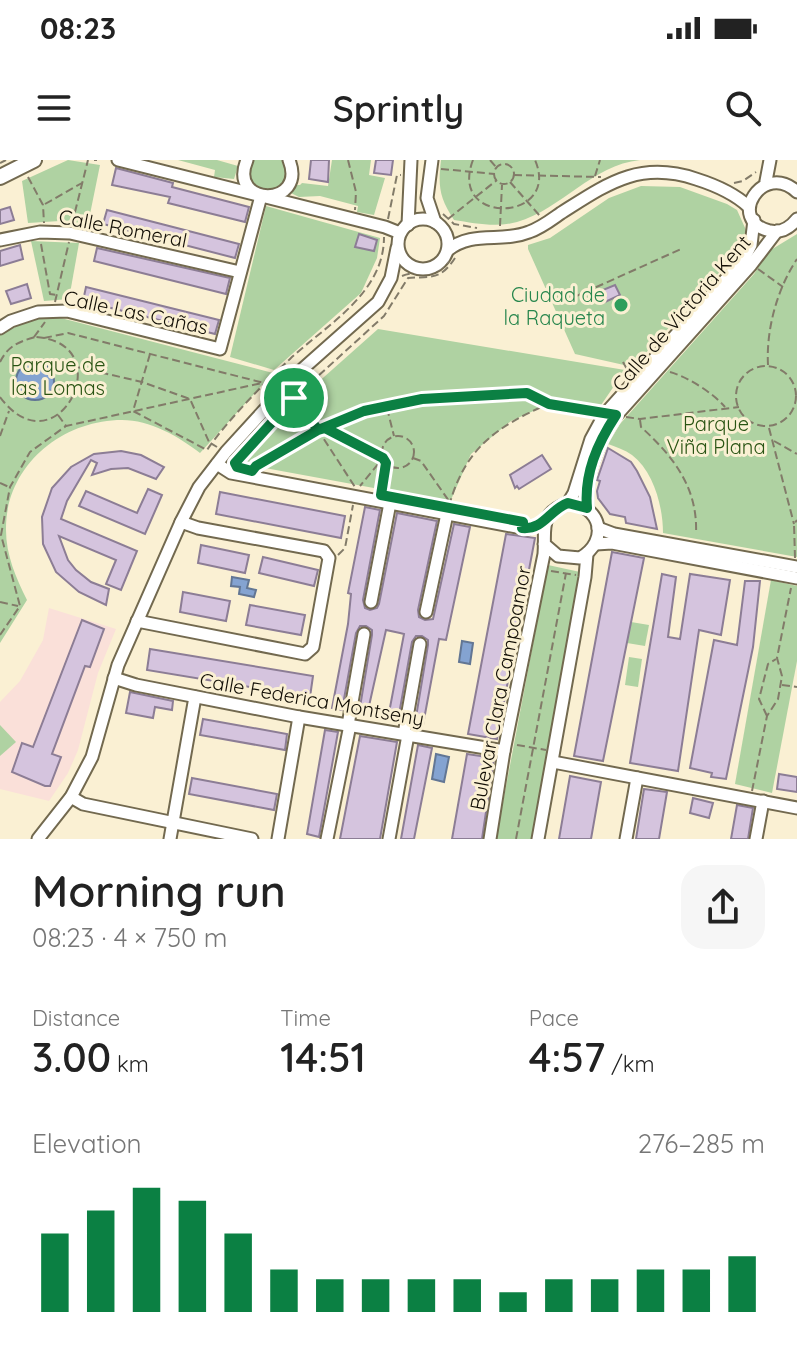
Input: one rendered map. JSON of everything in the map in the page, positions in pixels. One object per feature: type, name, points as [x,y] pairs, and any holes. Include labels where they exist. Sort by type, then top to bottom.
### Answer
[{"type":"main road","points":[[0,177],[31,162]]},
{"type":"street","points":[[118,160],[379,226],[404,229],[421,219],[504,237],[533,231],[613,181],[636,173],[662,171],[684,174],[723,189],[749,207],[754,220],[761,227],[777,231],[788,228],[797,219]]},
{"type":"street","points":[[247,160],[243,173],[245,181],[261,196],[285,190],[292,175],[289,160]]},
{"type":"street","points":[[395,281],[411,160]]},
{"type":"street","points":[[749,207],[755,190],[766,181],[770,160]]},
{"type":"street","points":[[435,164],[427,198],[442,223],[452,252]]},
{"type":"street","points":[[233,189],[245,181]]},
{"type":"street","points":[[766,181],[785,182],[797,192]]},
{"type":"street","points":[[723,189],[755,190]]},
{"type":"street","points":[[285,190],[294,205]]},
{"type":"street","points":[[240,272],[261,196]]},
{"type":"street","name":"Calle de Victoria Kent","points":[[568,503],[591,439],[745,257],[754,234],[754,220]]},
{"type":"street","name":"Calle de Victoria Kent","points":[[587,508],[591,465],[611,414],[658,368],[751,265],[777,231]]},
{"type":"street","name":"Calle Romeral","points":[[0,240],[40,232],[70,233],[240,272]]},
{"type":"street","points":[[397,248],[400,257],[409,265],[417,269],[432,268],[462,241],[481,234]]},
{"type":"street","points":[[38,839],[71,797],[92,757],[114,678],[199,487],[298,373],[378,302],[395,281],[397,271],[409,265]]},
{"type":"street","name":"Calle Las Cañas","points":[[0,328],[38,312],[67,311],[220,349],[240,272]]},
{"type":"street","points":[[220,466],[231,473],[385,499],[527,529],[554,554],[566,558],[580,558],[587,554],[596,544],[598,528],[587,508],[568,503],[555,509],[544,522],[527,529]]},
{"type":"street","points":[[371,602],[385,499]]},
{"type":"street","points":[[426,612],[447,514]]},
{"type":"street","points":[[137,621],[305,654],[313,647],[329,558],[324,551],[198,528],[181,522]]},
{"type":"street","points":[[544,522],[544,542]]},
{"type":"street","points":[[598,528],[614,534],[796,569]]},
{"type":"street","name":"Bulevar Clara Campoamor","points":[[490,839],[544,542]]},
{"type":"street","points":[[596,544],[612,543],[796,569]]},
{"type":"street","points":[[538,839],[587,554]]},
{"type":"street","points":[[327,839],[364,634]]},
{"type":"street","points":[[389,839],[420,644]]},
{"type":"street","name":"Calle Federica Montseny","points":[[114,678],[299,717],[505,747]]},
{"type":"street","points":[[170,839],[195,697]]},
{"type":"street","points":[[278,839],[299,717]]},
{"type":"street","points":[[554,757],[637,778],[797,808]]},
{"type":"street","points":[[626,839],[637,778]]},
{"type":"street","points":[[71,797],[83,804],[252,839]]},
{"type":"street","points":[[756,800],[756,839]]},
{"type":"path","points":[[0,163],[6,160]]},
{"type":"path","points":[[34,337],[58,295],[88,160]]},
{"type":"path","points":[[348,160],[356,192],[355,212]]},
{"type":"path","points":[[473,160],[469,172],[472,189],[483,203],[500,210],[510,209],[528,200],[539,176],[535,160]]},
{"type":"path","points":[[490,160],[497,168]]},
{"type":"path","points":[[497,168],[507,165],[510,160]]},
{"type":"path","points":[[514,175],[595,177],[600,160]]},
{"type":"path","points":[[31,162],[43,205],[44,224]]},
{"type":"path","points":[[435,164],[495,174]]},
{"type":"path","points":[[507,165],[514,175],[510,182]]},
{"type":"path","points":[[497,168],[497,180],[510,182]]},
{"type":"path","points":[[442,223],[497,180]]},
{"type":"path","points":[[510,182],[541,215],[529,222]]},
{"type":"path","points":[[43,205],[83,183]]},
{"type":"path","points":[[442,223],[481,234],[500,228],[502,183]]},
{"type":"path","points":[[438,206],[442,223]]},
{"type":"path","points":[[133,411],[207,450],[290,359],[362,296],[384,245],[384,236],[377,231],[379,226]]},
{"type":"path","points":[[40,238],[50,294],[58,295]]},
{"type":"path","points":[[563,302],[681,249]]},
{"type":"path","points":[[335,353],[379,313],[395,281],[405,274],[424,275],[438,271],[449,261],[452,252]]},
{"type":"path","points":[[237,467],[235,463],[294,398],[384,316],[408,278],[431,278],[441,274],[449,268],[452,252]]},
{"type":"path","points":[[768,366],[767,346],[780,295],[797,259]]},
{"type":"path","points":[[42,338],[68,333],[265,384]]},
{"type":"path","points":[[0,362],[5,352],[15,344],[34,337],[54,341],[69,351],[77,367],[79,382],[68,407],[58,415],[33,420],[19,417],[9,410],[0,397]]},
{"type":"path","points":[[133,411],[150,354]]},
{"type":"path","points":[[768,366],[789,376],[796,393],[792,412],[785,419],[768,426],[750,421],[739,407],[737,389],[740,381],[754,369],[768,366]]},
{"type":"path","points":[[77,367],[142,382],[190,399],[210,445],[230,454],[220,466]]},
{"type":"path","points":[[658,368],[679,374],[719,400],[726,409]]},
{"type":"path","points":[[0,635],[20,606],[1,535],[5,510],[10,487],[30,452],[66,426],[265,384]]},
{"type":"path","points":[[268,418],[293,392]]},
{"type":"path","points":[[252,471],[318,430],[364,411],[422,399],[527,393],[549,404],[640,419],[739,407]]},
{"type":"path","points":[[294,398],[318,430]]},
{"type":"path","points":[[413,458],[421,461],[450,502],[471,454],[508,422],[549,404]]},
{"type":"path","points":[[386,407],[394,436]]},
{"type":"path","points":[[0,436],[9,410]]},
{"type":"path","points":[[58,415],[66,426]]},
{"type":"path","points":[[640,419],[641,427],[677,464],[686,479],[697,518],[696,534]]},
{"type":"path","points":[[756,800],[767,716],[778,699],[781,684],[777,658],[796,569],[795,522],[768,426]]},
{"type":"path","points":[[325,428],[383,458],[386,463],[385,499]]},
{"type":"path","points":[[356,491],[383,458],[385,443],[394,436],[406,437],[415,452],[413,458],[401,468],[386,463]]},
{"type":"path","points":[[772,440],[797,454]]},
{"type":"path","points":[[0,483],[10,487]]},
{"type":"path","points":[[0,509],[5,510]]},
{"type":"path","points":[[541,569],[585,577]]},
{"type":"path","points":[[516,839],[566,573]]},
{"type":"path","points":[[0,602],[20,606]]},
{"type":"path","points":[[767,716],[759,699],[768,664],[777,658]]},
{"type":"path","points":[[781,684],[797,687]]},
{"type":"path","points":[[505,747],[534,748],[554,757]]},
{"type":"shaded area","points":[[49,608],[116,629],[98,673],[78,750],[68,773],[49,801],[0,789],[0,702],[20,681],[43,640]]},
{"type":"green space","points":[[68,160],[100,165],[88,224],[60,221],[28,223],[22,181]]},
{"type":"green space","points":[[178,160],[217,160],[238,166],[234,179],[214,177],[215,170]]},
{"type":"green space","points":[[252,160],[283,160],[286,177],[274,191],[255,188],[248,178]]},
{"type":"green space","points":[[332,160],[371,160],[369,175],[385,178],[374,215],[357,212],[358,206],[320,196],[299,197],[291,193],[293,185],[302,183],[328,186]]},
{"type":"green space","points":[[441,160],[640,160],[607,170],[533,216],[509,224],[493,225],[454,220],[441,191]]},
{"type":"green space","name":"Ciudad de la Raqueta","points":[[641,186],[680,187],[727,204],[737,210],[746,230],[737,253],[633,367],[575,354],[528,245],[550,238],[609,198]]},
{"type":"green space","points":[[266,206],[380,238],[377,258],[361,293],[274,370],[230,357]]},
{"type":"green space","name":"Parque Viña Plana","points":[[797,234],[797,557],[663,533],[659,501],[646,471],[632,455],[608,444],[620,424],[754,274],[769,251]]},
{"type":"green space","points":[[31,241],[79,243],[69,299],[44,301]]},
{"type":"green space","name":"Parque de las Lomas","points":[[57,317],[273,373],[200,453],[163,430],[122,420],[78,428],[41,451],[15,486],[8,507],[8,548],[27,600],[0,643],[0,334],[33,319]]},
{"type":"green space","name":"Parque Viña Plana","points":[[378,329],[625,370],[597,411],[549,404],[511,421],[471,454],[450,502],[243,464],[297,401]]},
{"type":"green space","points":[[548,565],[580,572],[533,839],[496,839]]},
{"type":"green space","points":[[771,580],[797,586],[797,661],[772,793],[735,784]]},
{"type":"green space","points":[[631,622],[649,625],[645,646],[627,643]]},
{"type":"green space","points":[[629,657],[642,659],[638,687],[625,685]]},
{"type":"green space","points":[[0,725],[16,742],[0,756]]},
{"type":"water","points":[[35,362],[49,367],[54,381],[49,395],[35,400],[21,395],[16,381],[21,367]]},
{"type":"water","points":[[232,577],[249,580],[247,588],[256,590],[254,597],[239,594],[240,587],[231,586]]},
{"type":"water","points":[[462,641],[473,643],[470,664],[459,662]]},
{"type":"water","points":[[436,754],[449,757],[444,782],[432,779]]},
{"type":"building","points":[[311,160],[329,160],[328,182],[309,179]]},
{"type":"building","points":[[376,160],[393,160],[391,175],[374,173]]},
{"type":"building","points":[[116,168],[173,183],[172,187],[249,207],[245,222],[168,203],[170,197],[112,185]]},
{"type":"building","points":[[10,207],[14,220],[0,224],[0,210]]},
{"type":"building","points":[[107,210],[239,244],[235,258],[103,224]]},
{"type":"building","points":[[359,234],[377,240],[374,251],[355,247]]},
{"type":"building","points":[[20,245],[23,259],[0,266],[0,251]]},
{"type":"building","points":[[97,248],[230,278],[226,294],[94,261]]},
{"type":"building","points":[[27,284],[31,298],[11,304],[6,291]]},
{"type":"building","points":[[615,285],[620,295],[603,303],[598,292]]},
{"type":"building","points":[[86,287],[219,320],[215,334],[83,301]]},
{"type":"building","points":[[608,448],[631,462],[637,471],[650,497],[657,529],[626,523],[625,517],[610,514],[598,498],[600,481],[597,480]]},
{"type":"building","points":[[121,451],[141,455],[164,467],[156,479],[128,468],[92,475],[97,463],[91,460],[67,501],[61,519],[137,551],[121,590],[106,584],[116,560],[59,536],[68,560],[76,570],[91,582],[109,589],[106,605],[79,592],[56,572],[43,544],[42,517],[52,488],[71,467],[94,454]]},
{"type":"building","points":[[542,455],[551,469],[519,489],[517,486],[515,488],[510,475]]},
{"type":"building","points":[[148,489],[162,495],[145,534],[79,506],[86,491],[137,513]]},
{"type":"building","points":[[220,492],[345,516],[341,538],[216,514]]},
{"type":"building","points":[[365,507],[380,510],[363,600],[365,608],[370,610],[379,604],[397,513],[437,521],[418,610],[419,617],[425,620],[433,619],[454,524],[470,527],[446,640],[439,639],[423,725],[415,723],[428,645],[428,640],[422,636],[416,636],[412,642],[398,720],[388,718],[404,634],[386,630],[367,715],[359,713],[372,635],[372,630],[366,626],[360,626],[356,633],[342,710],[332,708],[348,624],[351,594],[348,593]]},
{"type":"building","points":[[506,534],[535,538],[497,739],[468,734]]},
{"type":"building","points":[[201,545],[249,555],[245,573],[198,563]]},
{"type":"building","points":[[612,552],[644,558],[603,761],[574,756]]},
{"type":"building","points":[[263,557],[318,570],[314,586],[259,573]]},
{"type":"building","points":[[662,574],[676,577],[668,637],[680,639],[690,574],[730,580],[721,635],[699,630],[678,771],[630,763]]},
{"type":"building","points":[[745,581],[760,581],[753,647],[726,779],[711,777],[712,773],[690,768],[714,640],[737,645]]},
{"type":"building","points":[[183,592],[230,601],[226,621],[180,612]]},
{"type":"building","points":[[250,605],[305,615],[301,635],[246,625]]},
{"type":"building","points":[[82,620],[104,629],[90,667],[85,666],[52,754],[61,757],[50,786],[45,786],[12,772],[22,743],[33,747]]},
{"type":"building","points":[[150,649],[313,676],[310,697],[147,670]]},
{"type":"building","points":[[130,692],[173,701],[172,710],[155,707],[153,718],[126,713]]},
{"type":"building","points":[[203,719],[287,734],[285,750],[200,735]]},
{"type":"building","points":[[325,730],[338,732],[319,837],[307,834]]},
{"type":"building","points":[[360,736],[397,742],[380,839],[340,839]]},
{"type":"building","points":[[418,745],[432,748],[414,839],[401,839]]},
{"type":"building","points":[[467,754],[494,758],[482,839],[452,839]]},
{"type":"building","points":[[779,774],[797,777],[797,792],[777,789]]},
{"type":"building","points":[[570,776],[601,782],[591,839],[559,839]]},
{"type":"building","points":[[192,778],[277,794],[274,810],[189,794]]},
{"type":"building","points":[[644,789],[667,792],[659,839],[636,839]]},
{"type":"building","points":[[693,798],[713,803],[709,818],[690,813]]},
{"type":"building","points":[[737,805],[753,808],[748,839],[731,839]]},
{"type":"place","name":"Ciudad de la Raqueta","points":[[621,305]]},
{"type":"route","points":[[294,398],[235,463],[237,467],[252,471],[318,430],[364,411],[422,399],[527,393],[549,404],[616,415],[591,465],[587,508],[574,503],[562,505],[544,522],[527,529],[522,528],[523,522],[381,495],[386,463],[383,458],[325,428],[318,430],[294,398]]}]
